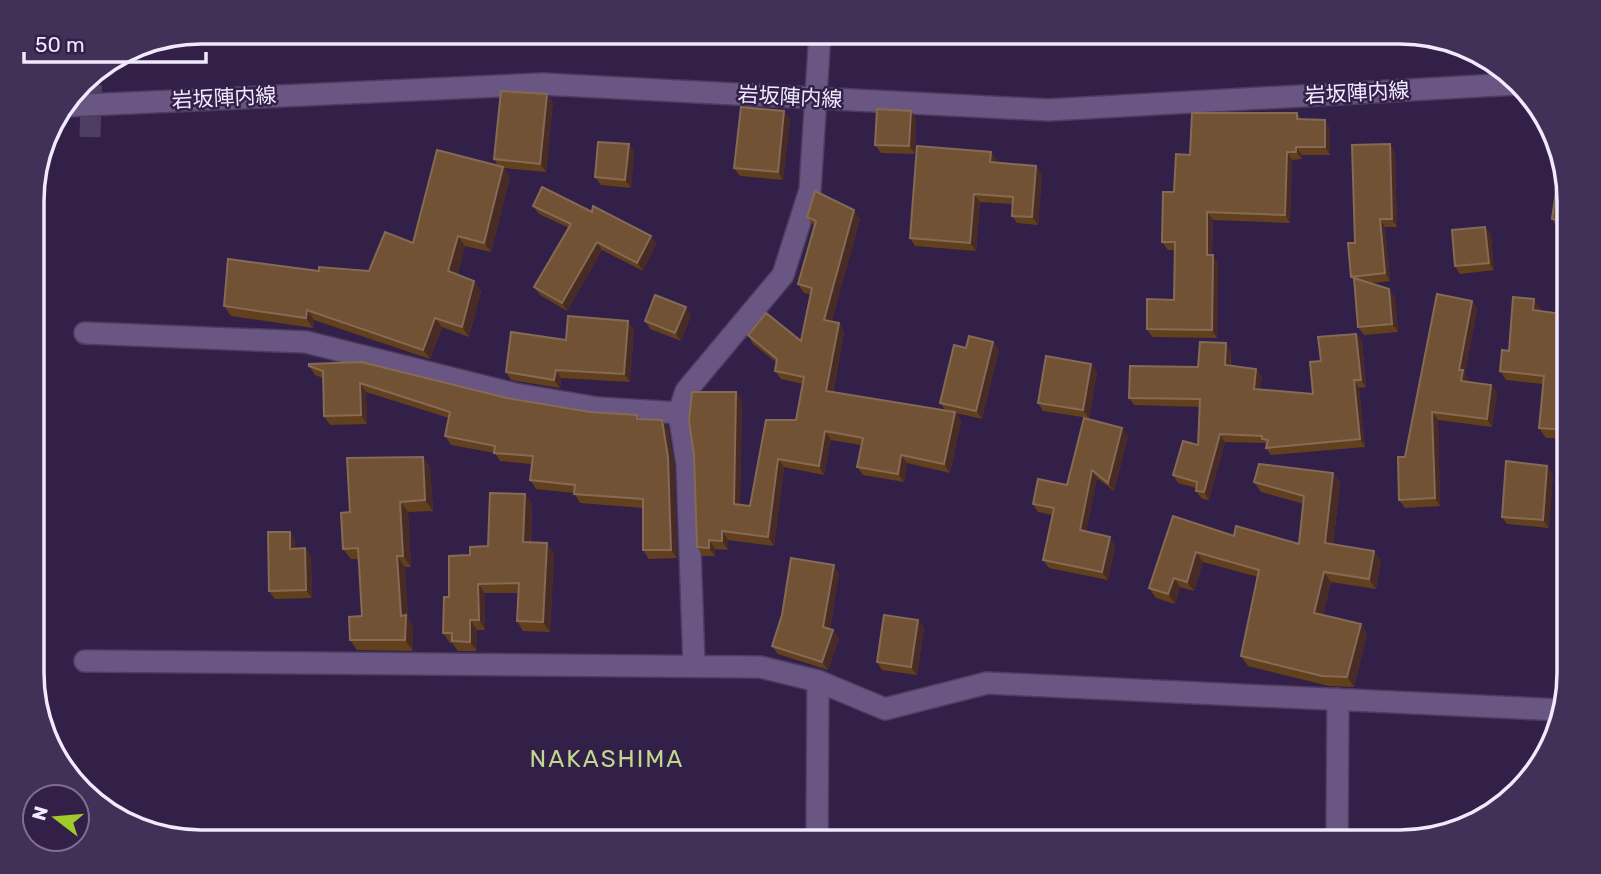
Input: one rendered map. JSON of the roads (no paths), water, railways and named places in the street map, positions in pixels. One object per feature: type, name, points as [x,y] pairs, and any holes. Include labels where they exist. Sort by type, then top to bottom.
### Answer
[{"type":"street","points":[[694,665],[687,464],[679,413],[685,391],[783,275],[810,190],[819,44]]},
{"type":"street","name":"岩坂陣内線","points":[[76,105],[542,84],[1048,110],[1505,85]]},
{"type":"street","points":[[85,333],[306,342],[515,394],[598,408],[679,413]]},
{"type":"street","points":[[85,661],[760,667],[818,681],[885,709],[987,683],[1553,710]]},
{"type":"street","points":[[817,830],[818,681]]},
{"type":"street","points":[[1337,830],[1338,699]]},
{"type":"tunnel","points":[[90,137],[91,89]]},
{"type":"district","name":"NAKASHIMA","points":[[607,759]]}]
